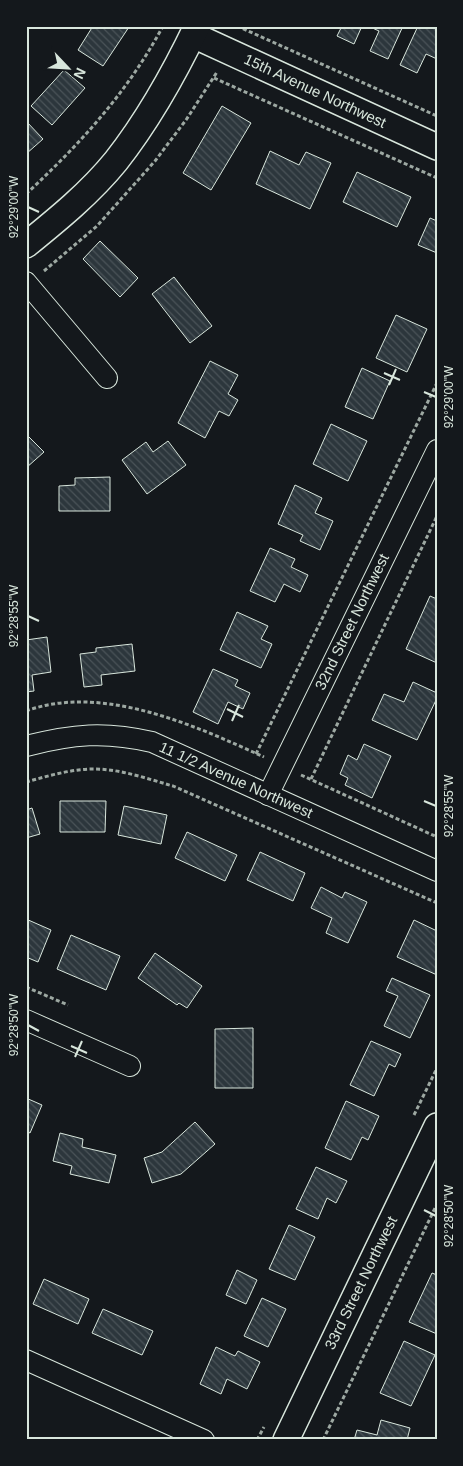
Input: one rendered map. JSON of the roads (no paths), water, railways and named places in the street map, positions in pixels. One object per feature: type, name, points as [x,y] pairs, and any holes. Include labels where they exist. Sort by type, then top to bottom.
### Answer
[{"type":"street","name":"15th Avenue Northwest","points":[[195,30],[437,147]]},
{"type":"street","points":[[26,245],[63,215],[115,162],[170,81],[195,30]]},
{"type":"street","points":[[26,282],[107,378]]},
{"type":"street","name":"32nd Street Northwest","points":[[268,795],[437,450]]},
{"type":"street","name":"11 1/2 Avenue Northwest","points":[[26,746],[83,735],[120,735],[152,742],[187,756],[268,795],[437,871]]},
{"type":"street","points":[[26,1020],[130,1066]]},
{"type":"street","name":"33rd Street Northwest","points":[[286,1440],[437,1126]]},
{"type":"street","points":[[26,1360],[204,1440]]}]
